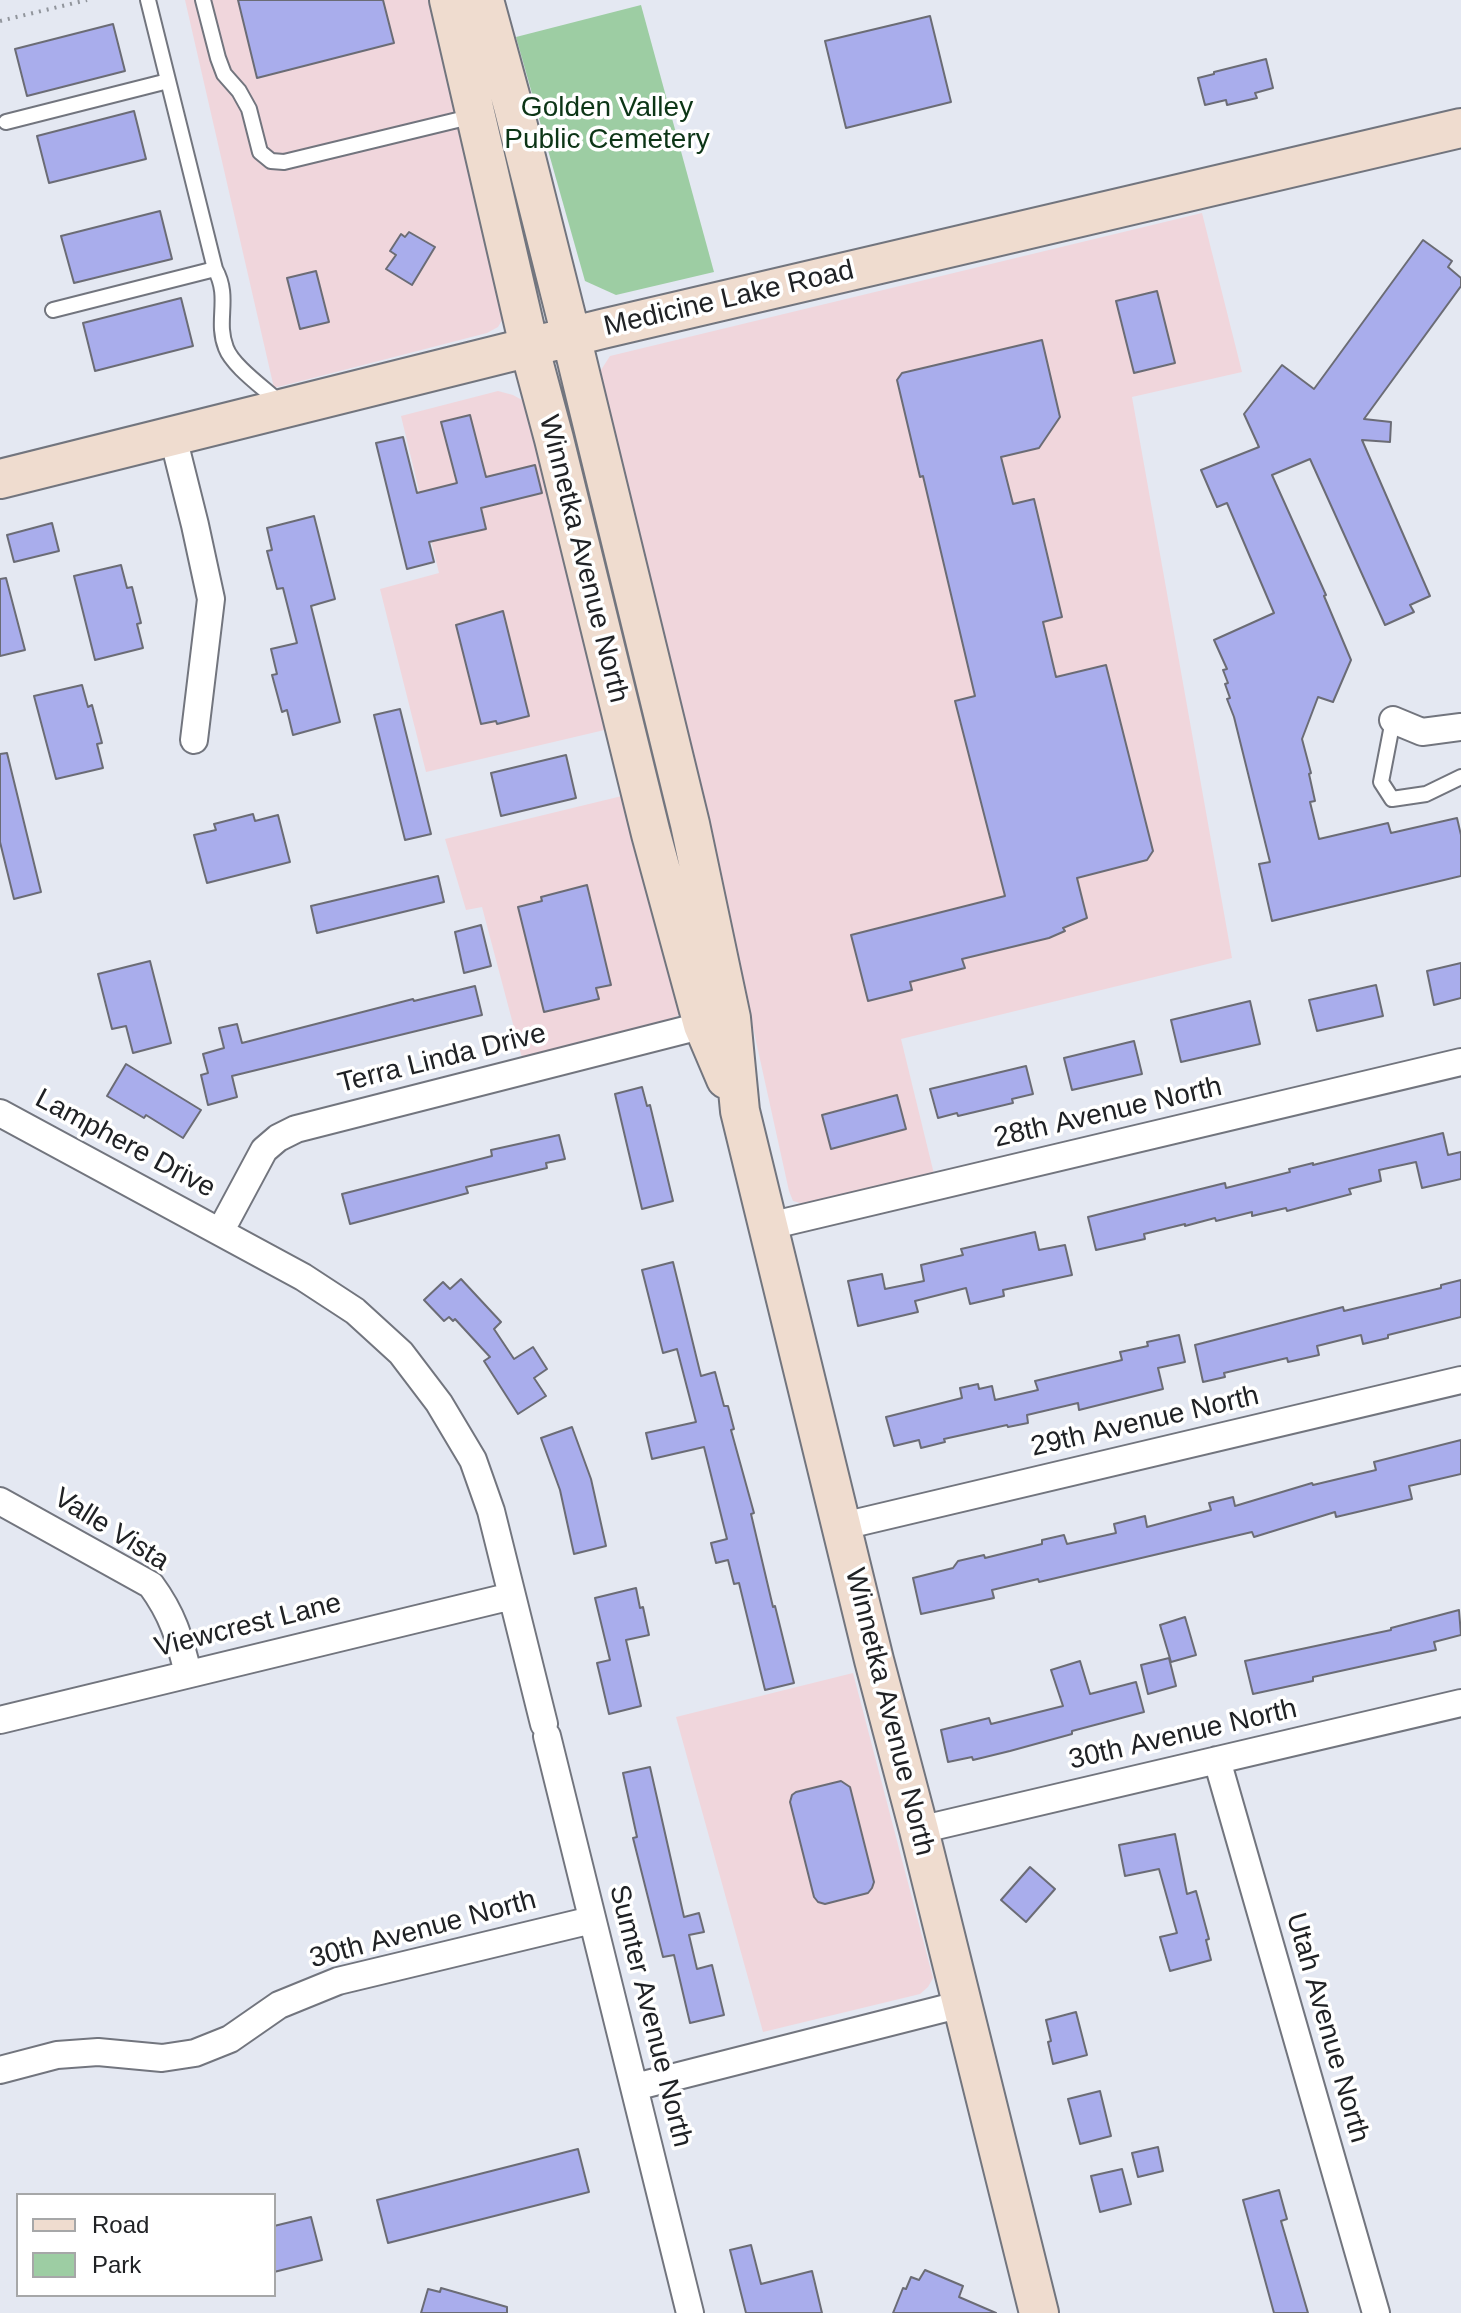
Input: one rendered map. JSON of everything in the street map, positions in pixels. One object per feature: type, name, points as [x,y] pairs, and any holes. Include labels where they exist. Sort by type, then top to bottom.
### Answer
[{"type":"main road","name":"Winnetka Avenue North","points":[[449,0],[529,346],[648,820],[717,1022],[1039,2313]]},
{"type":"main road","name":"Winnetka Avenue North","points":[[484,0],[571,336],[690,824],[717,1022]]},
{"type":"main road","name":"Medicine Lake Road","points":[[0,479],[529,346],[1461,128]]},
{"type":"street","points":[[173,437],[211,599],[194,740]]},
{"type":"street","points":[[1393,720],[1422,732],[1460,729]]},
{"type":"street","name":"Terra Linda Drive","points":[[220,1232],[264,1150],[296,1129],[717,1022]]},
{"type":"street","name":"28th Avenue North","points":[[769,1226],[1461,1062]]},
{"type":"street","name":"Lamphere Drive","points":[[0,1113],[220,1232]]},
{"type":"street","name":"Sumter Avenue North","points":[[220,1232],[303,1277],[355,1311],[401,1353],[439,1403],[473,1460],[491,1511],[690,2313]]},
{"type":"street","name":"29th Avenue North","points":[[843,1526],[1461,1380]]},
{"type":"street","name":"Valle Vista","points":[[0,1501],[151,1585],[167,1607],[188,1673]]},
{"type":"street","name":"Viewcrest Lane","points":[[0,1720],[512,1596]]},
{"type":"street","name":"30th Avenue North","points":[[919,1830],[1461,1703]]},
{"type":"street","name":"Utah Avenue North","points":[[1217,1760],[1376,2313]]},
{"type":"street","name":"30th Avenue North","points":[[0,2070],[57,2055],[98,2052],[162,2058],[195,2053],[230,2039],[279,2005],[338,1981],[592,1920]]},
{"type":"street","points":[[635,2087],[962,2004]]},
{"type":"lane","points":[[148,0],[215,269],[223,283],[223,336],[226,349],[242,370],[285,407]]},
{"type":"lane","points":[[203,0],[224,74],[249,109],[260,152],[271,161],[284,162],[475,116]]},
{"type":"lane","points":[[6,122],[168,81]]},
{"type":"lane","points":[[53,310],[215,269]]},
{"type":"lane","points":[[1393,720],[1381,782],[1392,799],[1426,794],[1461,777]]},
{"type":"path","points":[[0,21],[87,0]]},
{"type":"shaded area","points":[[185,0],[438,0],[505,315],[498,327],[487,333],[274,388]]},
{"type":"shaded area","points":[[1202,213],[1242,372],[1132,397],[1232,958],[901,1039],[934,1174],[804,1204],[793,1201],[726,905],[598,383],[601,370],[610,356]]},
{"type":"shaded area","points":[[498,391],[522,400],[530,409],[613,728],[426,772],[380,589],[439,573],[401,416]]},
{"type":"shaded area","points":[[626,795],[685,1007],[672,1019],[522,1058],[482,907],[466,910],[445,839]]},
{"type":"shaded area","points":[[853,1673],[933,1978],[920,1994],[763,2032],[676,1717]]},
{"type":"green space","name":"Golden Valley Public Cemetery","points":[[641,5],[714,272],[616,295],[585,281],[516,37]]},
{"type":"building","points":[[238,0],[383,0],[394,43],[257,78]]},
{"type":"building","points":[[930,16],[951,102],[846,128],[825,41]]},
{"type":"building","points":[[113,24],[125,71],[27,96],[15,49]]},
{"type":"building","points":[[1266,59],[1273,88],[1255,93],[1257,98],[1227,105],[1226,100],[1205,105],[1198,78]]},
{"type":"building","points":[[134,111],[146,159],[49,183],[37,136]]},
{"type":"building","points":[[160,211],[172,259],[74,283],[61,236]]},
{"type":"building","points":[[409,232],[435,247],[412,285],[386,269],[396,255],[390,251],[401,234],[405,237]]},
{"type":"building","points":[[1423,240],[1452,261],[1448,267],[1461,278],[1461,286],[1364,419],[1391,422],[1390,442],[1362,440],[1430,596],[1410,605],[1414,612],[1385,625],[1310,459],[1272,475],[1326,595],[1351,660],[1333,702],[1318,697],[1302,739],[1311,773],[1315,801],[1310,802],[1319,839],[1388,823],[1391,833],[1457,818],[1461,835],[1461,876],[1272,921],[1259,864],[1270,862],[1227,699],[1230,698],[1225,684],[1228,683],[1223,670],[1227,669],[1214,640],[1274,613],[1227,503],[1217,507],[1201,470],[1259,447],[1244,414],[1282,365],[1314,389]]},
{"type":"building","points":[[316,271],[329,322],[300,329],[287,278]]},
{"type":"building","points":[[1157,291],[1175,363],[1134,373],[1116,301]]},
{"type":"building","points":[[181,298],[193,346],[95,371],[83,323]]},
{"type":"building","points":[[1042,340],[1060,417],[1039,448],[1001,457],[1013,504],[1034,499],[1062,617],[1043,622],[1056,677],[1106,665],[1153,851],[1147,860],[1077,878],[1087,918],[1063,928],[1065,931],[1049,938],[962,959],[965,968],[910,982],[912,990],[868,1001],[851,935],[1005,896],[955,701],[975,696],[897,380],[902,373]]},
{"type":"building","points":[[470,415],[486,477],[535,465],[542,493],[481,508],[486,529],[429,542],[434,562],[407,569],[376,443],[403,437],[417,493],[457,483],[441,422]]},
{"type":"building","points":[[314,516],[335,599],[311,606],[340,722],[293,735],[287,710],[282,712],[272,675],[277,674],[271,649],[297,643],[283,588],[277,589],[267,551],[272,550],[267,528]]},
{"type":"building","points":[[52,523],[59,551],[14,562],[7,535]]},
{"type":"building","points":[[121,565],[127,588],[132,587],[141,623],[137,624],[143,648],[95,660],[74,576]]},
{"type":"building","points":[[6,578],[25,650],[0,656],[0,579]]},
{"type":"building","points":[[503,611],[529,716],[497,724],[496,721],[481,724],[456,625]]},
{"type":"building","points":[[82,685],[88,707],[92,705],[102,743],[97,744],[103,768],[56,779],[34,696]]},
{"type":"building","points":[[400,709],[431,834],[405,840],[374,715]]},
{"type":"building","points":[[7,753],[41,892],[14,899],[0,842],[0,754]]},
{"type":"building","points":[[566,755],[576,798],[501,816],[491,773]]},
{"type":"building","points":[[253,814],[255,821],[278,815],[290,862],[207,883],[194,835],[216,830],[214,824]]},
{"type":"building","points":[[438,876],[444,902],[317,933],[311,906]]},
{"type":"building","points":[[587,885],[611,985],[596,988],[599,999],[544,1012],[518,907],[542,901],[541,897]]},
{"type":"building","points":[[481,925],[491,966],[464,973],[455,932]]},
{"type":"building","points":[[150,961],[171,1043],[133,1053],[126,1026],[112,1029],[98,974]]},
{"type":"building","points":[[1461,963],[1461,998],[1434,1005],[1427,971]]},
{"type":"building","points":[[1376,985],[1383,1016],[1317,1031],[1309,1000]]},
{"type":"building","points":[[475,986],[482,1015],[232,1076],[237,1097],[208,1105],[201,1075],[208,1073],[203,1054],[224,1048],[219,1028],[237,1024],[242,1043]]},
{"type":"building","points":[[1250,1001],[1260,1044],[1181,1062],[1171,1020]]},
{"type":"building","points":[[1134,1041],[1142,1074],[1072,1090],[1064,1058]]},
{"type":"building","points":[[126,1064],[201,1110],[183,1138],[107,1096]]},
{"type":"building","points":[[1026,1066],[1033,1094],[1012,1099],[1013,1103],[938,1118],[930,1089]]},
{"type":"building","points":[[642,1087],[647,1106],[650,1105],[673,1201],[642,1209],[615,1094]]},
{"type":"building","points":[[897,1095],[906,1129],[831,1149],[822,1115]]},
{"type":"building","points":[[1443,1133],[1448,1155],[1461,1152],[1461,1179],[1422,1188],[1416,1162],[1379,1170],[1381,1181],[1349,1189],[1351,1194],[1287,1211],[1286,1208],[1252,1216],[1252,1212],[1216,1221],[1215,1218],[1185,1224],[1144,1234],[1145,1239],[1096,1250],[1088,1217],[1225,1183],[1226,1188],[1290,1172],[1289,1169]]},
{"type":"building","points":[[559,1135],[565,1159],[546,1163],[547,1168],[466,1187],[468,1193],[350,1224],[342,1194],[492,1156],[491,1150]]},
{"type":"building","points":[[1035,1232],[1039,1250],[1065,1245],[1072,1275],[1003,1290],[1004,1296],[970,1304],[966,1288],[915,1301],[918,1312],[858,1326],[848,1281],[882,1274],[885,1289],[924,1281],[921,1265],[963,1255],[961,1249]]},
{"type":"building","points":[[673,1262],[701,1376],[715,1372],[724,1406],[728,1406],[773,1607],[794,1683],[765,1690],[739,1583],[734,1584],[728,1560],[716,1563],[711,1543],[727,1539],[704,1447],[652,1459],[646,1433],[696,1422],[677,1349],[663,1353],[642,1270]]},
{"type":"building","points":[[461,1279],[501,1322],[494,1329],[514,1359],[533,1347],[547,1369],[534,1378],[546,1396],[518,1414],[484,1361],[490,1357],[455,1319],[453,1321],[449,1317],[444,1321],[424,1300],[443,1282],[450,1289]]},
{"type":"building","points":[[1461,1280],[1461,1317],[1363,1344],[1361,1335],[1317,1346],[1319,1355],[1288,1362],[1287,1358],[1224,1373],[1225,1377],[1203,1382],[1195,1345],[1343,1307],[1344,1311],[1441,1288],[1441,1285]]},
{"type":"building","points":[[1179,1335],[1185,1362],[1158,1368],[1163,1389],[1079,1410],[1078,1403],[1027,1415],[1028,1423],[944,1439],[945,1442],[921,1448],[919,1440],[894,1446],[886,1417],[962,1398],[960,1388],[978,1384],[979,1389],[992,1386],[995,1400],[1038,1390],[1035,1381],[1122,1360],[1120,1352]]},
{"type":"building","points":[[572,1427],[591,1479],[606,1546],[574,1554],[560,1490],[541,1438]]},
{"type":"building","points":[[1461,1440],[1461,1474],[1409,1486],[1412,1499],[1336,1517],[1335,1512],[1254,1537],[1252,1532],[1039,1582],[1038,1579],[992,1590],[994,1598],[921,1614],[913,1578],[953,1568],[958,1561],[984,1555],[985,1558],[1042,1544],[1042,1540],[1064,1535],[1067,1544],[1116,1533],[1114,1524],[1145,1516],[1147,1527],[1211,1510],[1209,1503],[1233,1497],[1235,1506],[1312,1483],[1376,1470],[1374,1462]]},
{"type":"building","points":[[636,1588],[649,1635],[626,1640],[641,1706],[609,1714],[597,1663],[610,1660],[595,1598]]},
{"type":"building","points":[[1459,1610],[1461,1635],[1434,1642],[1436,1650],[1313,1677],[1313,1681],[1253,1694],[1245,1661],[1391,1630]]},
{"type":"building","points":[[1185,1617],[1196,1655],[1171,1662],[1160,1625]]},
{"type":"building","points":[[1169,1658],[1176,1686],[1148,1694],[1141,1665]]},
{"type":"building","points":[[1080,1661],[1090,1694],[1136,1682],[1144,1712],[1010,1751],[948,1762],[941,1730],[989,1718],[991,1724],[1063,1706],[1051,1670]]},
{"type":"building","points":[[650,1767],[684,1917],[699,1913],[704,1932],[689,1935],[697,1969],[712,1965],[724,2015],[690,2023],[674,1955],[663,1957],[633,1838],[637,1837],[623,1773]]},
{"type":"building","points":[[841,1781],[850,1787],[874,1882],[868,1893],[825,1904],[814,1897],[790,1802],[796,1792]]},
{"type":"building","points":[[1175,1834],[1187,1894],[1196,1891],[1209,1939],[1206,1940],[1211,1960],[1170,1971],[1160,1937],[1177,1933],[1159,1869],[1125,1876],[1119,1845]]},
{"type":"building","points":[[1030,1867],[1055,1889],[1026,1922],[1001,1900]]},
{"type":"building","points":[[1076,2012],[1087,2055],[1053,2064],[1046,2020]]},
{"type":"building","points":[[1100,2091],[1111,2136],[1080,2144],[1068,2099]]},
{"type":"building","points":[[1158,2147],[1163,2171],[1138,2177],[1132,2153]]},
{"type":"building","points":[[578,2149],[589,2192],[388,2243],[377,2200]]},
{"type":"building","points":[[1122,2169],[1131,2204],[1100,2212],[1091,2176]]},
{"type":"building","points":[[1279,2190],[1287,2219],[1281,2221],[1308,2313],[1274,2313],[1243,2200]]},
{"type":"building","points":[[311,2217],[322,2260],[276,2272],[276,2226]]},
{"type":"building","points":[[751,2245],[761,2284],[812,2271],[822,2313],[746,2313],[730,2250]]},
{"type":"building","points":[[925,2270],[963,2286],[959,2297],[996,2313],[893,2313],[911,2277],[919,2280]]},
{"type":"building","points":[[441,2288],[507,2307],[507,2313],[421,2313],[428,2289],[440,2292]]}]
